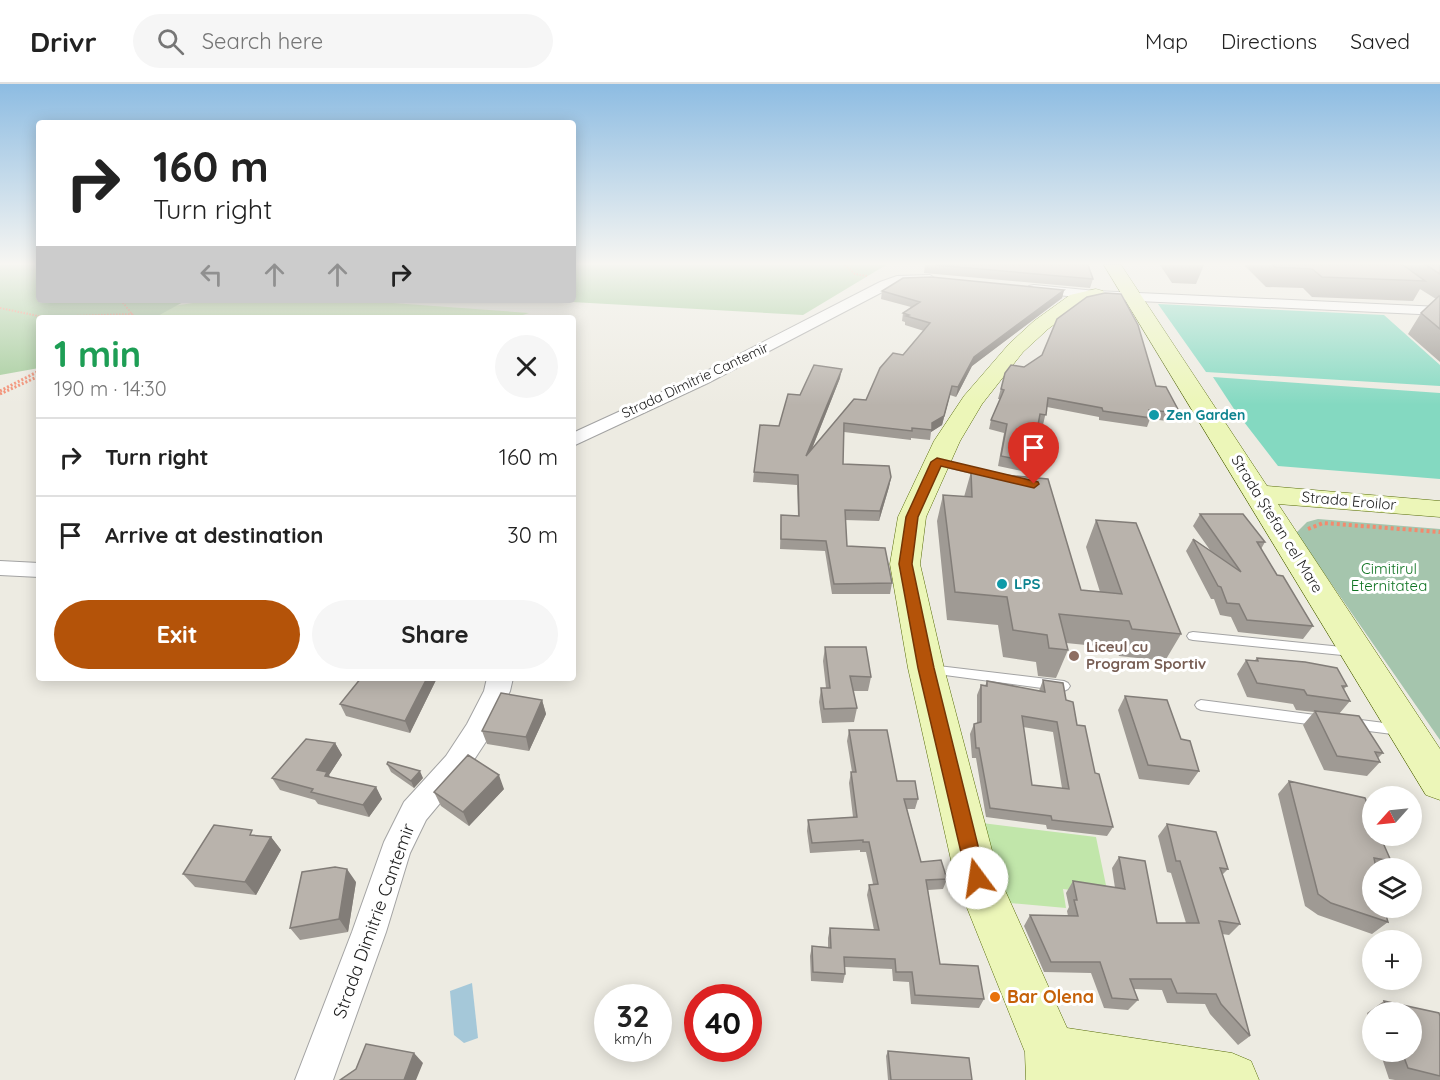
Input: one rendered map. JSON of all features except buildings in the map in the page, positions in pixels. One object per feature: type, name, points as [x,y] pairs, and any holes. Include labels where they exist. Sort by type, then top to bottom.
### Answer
[{"type":"street","name":"Strada Dimitrie Cantemir","points":[[576,439],[613,419],[674,393],[835,311]]},
{"type":"street","points":[[1060,311],[1016,348],[972,401],[946,441],[912,517],[905,564],[926,668],[977,878],[1052,1066],[1232,1080]]},
{"type":"street","name":"Strada Ștefan cel Mare","points":[[1142,311],[1440,783]]},
{"type":"street","name":"Strada Eroilor","points":[[1258,494],[1440,509]]},
{"type":"street","points":[[0,568],[36,570]]},
{"type":"street","name":"Strada Dimitrie Cantemir","points":[[314,1080],[396,852],[416,811],[456,764],[477,732],[497,691],[499,681]]},
{"type":"lane","points":[[937,462],[1010,479]]},
{"type":"lane","points":[[1192,636],[1359,653]]},
{"type":"lane","points":[[926,668],[1064,686]]},
{"type":"lane","points":[[1201,705],[1406,731]]},
{"type":"path","points":[[17,311],[36,316]]},
{"type":"path","points":[[103,315],[133,314]]},
{"type":"path","points":[[0,392],[36,373]]},
{"type":"path","points":[[0,392],[36,377]]},
{"type":"path","points":[[1306,533],[1309,528],[1323,523],[1440,531]]},
{"type":"green space","points":[[0,311],[166,311],[160,315],[36,315],[36,369],[0,375]]},
{"type":"green space","points":[[151,311],[529,313],[523,315],[149,315]]},
{"type":"green space","points":[[740,311],[809,311],[803,315]]},
{"type":"green space","points":[[1163,311],[1312,311],[1384,315],[1440,365],[1440,386],[1206,372]]},
{"type":"green space","points":[[1213,377],[1440,393],[1440,479],[1278,466],[1234,409]]},
{"type":"green space","name":"Cimitirul Eternitatea","points":[[1318,519],[1440,529],[1440,740],[1296,533],[1307,522]]},
{"type":"green space","points":[[974,822],[1096,837],[1108,895],[1063,889],[1066,908],[999,902]]},
{"type":"water","points":[[472,983],[478,1038],[464,1043],[454,1035],[450,991]]},
{"type":"place","name":"Zen Garden","points":[[1154,415]]},
{"type":"place","name":"LPS","points":[[1002,584]]},
{"type":"place","name":"Liceul cu Program Sportiv","points":[[1074,656]]},
{"type":"place","name":"Bar Olena","points":[[995,997]]},
{"type":"route","points":[[977,878],[926,668],[905,564],[908,537],[912,517],[937,462],[1034,484]]}]
